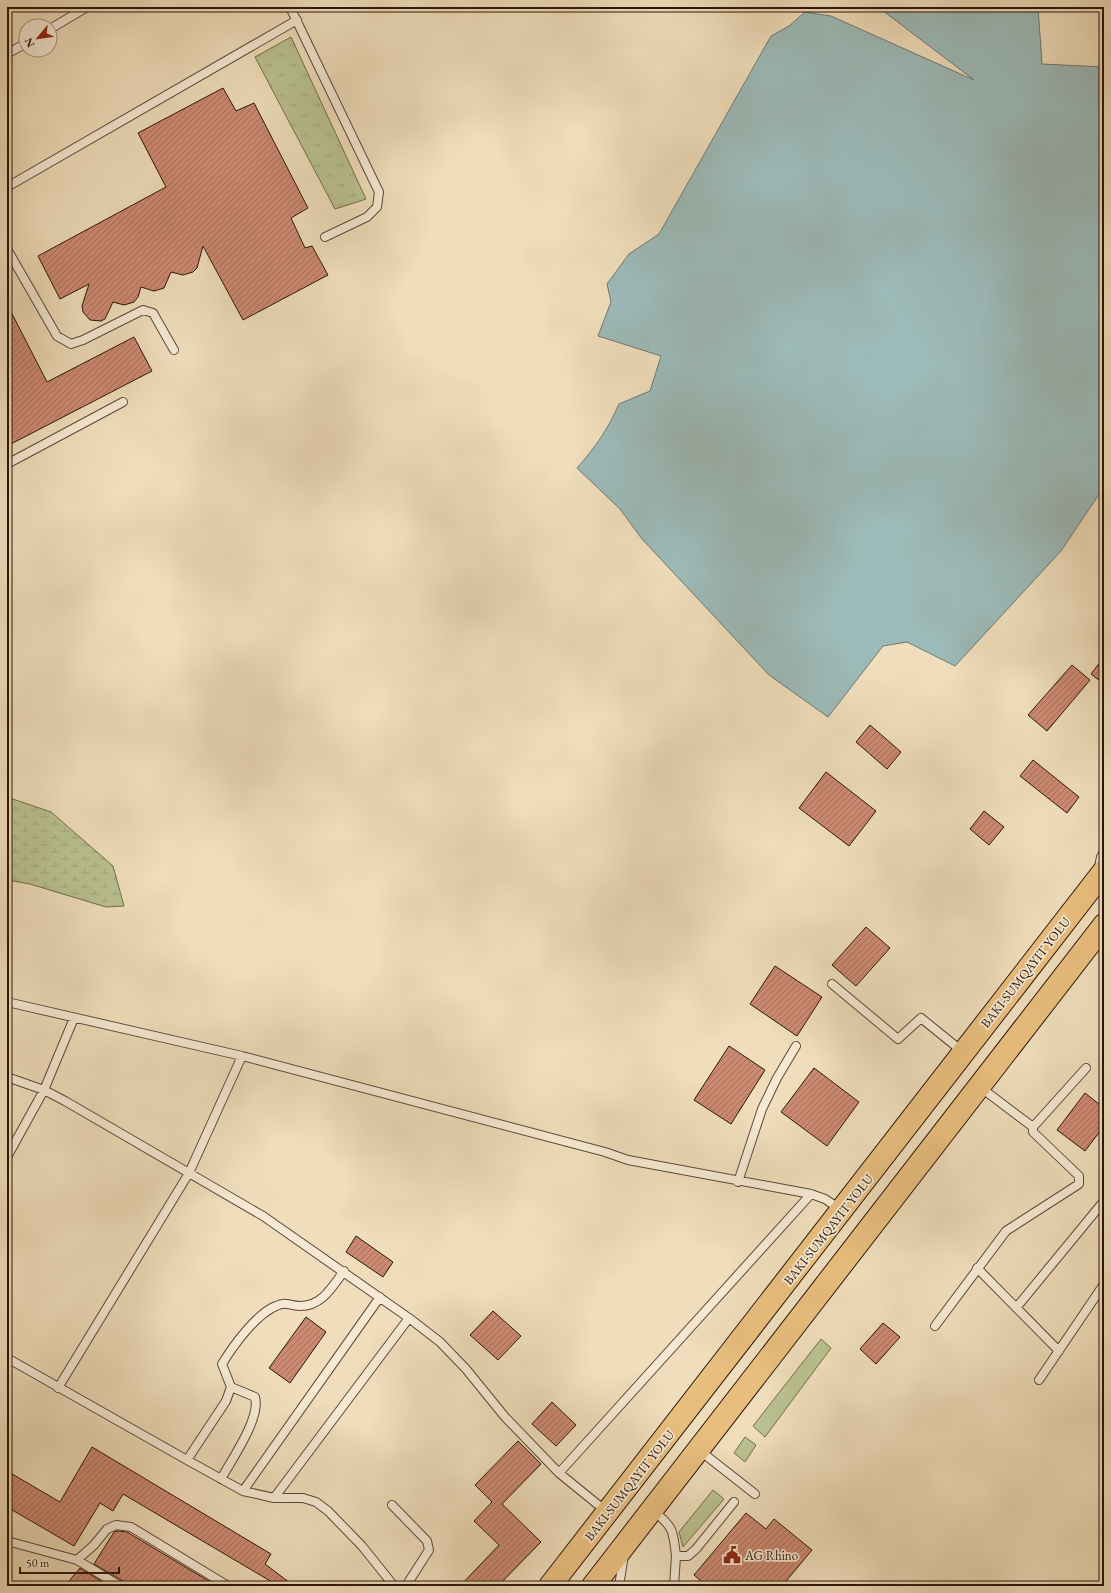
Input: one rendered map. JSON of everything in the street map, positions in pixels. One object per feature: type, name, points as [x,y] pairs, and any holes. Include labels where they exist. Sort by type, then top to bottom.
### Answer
[{"type":"highway","points":[[550,1586],[843,1210],[1100,876]]},
{"type":"highway","points":[[593,1586],[1104,925]]},
{"type":"lane","points":[[58,24],[87,7]]},
{"type":"lane","points":[[290,7],[379,192],[377,207],[367,217],[325,237]]},
{"type":"lane","points":[[7,187],[297,20]]},
{"type":"lane","points":[[7,54],[18,48]]},
{"type":"lane","points":[[7,249],[57,336],[71,344],[83,340],[143,310],[153,313],[174,350]]},
{"type":"lane","points":[[7,464],[123,402]]},
{"type":"lane","points":[[1100,876],[1101,857],[1104,852]]},
{"type":"lane","points":[[832,984],[898,1039],[921,1018],[964,1052]]},
{"type":"lane","points":[[7,1002],[242,1056],[597,1150],[628,1160],[738,1182],[811,1194],[825,1199],[843,1210]]},
{"type":"lane","points":[[7,1157],[44,1090],[74,1018]]},
{"type":"lane","points":[[738,1182],[762,1109],[777,1078],[796,1046]]},
{"type":"lane","points":[[58,1388],[190,1173],[242,1056]]},
{"type":"lane","points":[[935,1326],[1006,1231],[1079,1184],[1079,1176],[1037,1138],[1033,1132],[1034,1127],[1086,1068]]},
{"type":"lane","points":[[7,1077],[44,1090],[263,1216],[344,1271],[409,1318],[440,1342],[456,1358],[505,1417],[559,1473],[608,1513]]},
{"type":"lane","points":[[980,1086],[1034,1127]]},
{"type":"lane","points":[[559,1473],[811,1194]]},
{"type":"lane","points":[[1016,1308],[1104,1201]]},
{"type":"lane","points":[[977,1268],[1058,1351]]},
{"type":"lane","points":[[187,1460],[226,1401],[231,1387],[222,1364],[234,1344],[255,1322],[274,1306],[286,1303],[301,1306],[313,1304],[322,1299],[344,1271]]},
{"type":"lane","points":[[1039,1380],[1104,1284]]},
{"type":"lane","points":[[243,1491],[380,1297]]},
{"type":"lane","points":[[274,1498],[409,1318]]},
{"type":"lane","points":[[7,1358],[243,1491],[274,1498],[303,1498],[316,1502],[362,1546],[394,1586]]},
{"type":"lane","points":[[221,1479],[254,1418],[257,1404],[255,1397],[231,1387]]},
{"type":"lane","points":[[699,1450],[755,1494]]},
{"type":"lane","points":[[676,1556],[688,1556],[696,1549],[734,1502]]},
{"type":"lane","points":[[392,1505],[427,1541],[429,1550],[406,1586]]},
{"type":"lane","points":[[652,1510],[670,1525],[673,1531],[676,1556],[674,1586]]},
{"type":"lane","points":[[77,1560],[94,1545],[107,1529],[116,1525],[131,1527],[228,1586]]},
{"type":"lane","points":[[7,1541],[77,1560],[120,1586]]},
{"type":"lane","points":[[619,1586],[626,1544]]},
{"type":"green space","points":[[291,37],[366,199],[335,209],[255,57]]},
{"type":"green space","points":[[7,797],[51,812],[113,866],[124,906],[106,907],[30,884],[7,880]]},
{"type":"green space","points":[[821,1339],[831,1348],[765,1437],[753,1426]]},
{"type":"green space","points":[[745,1437],[756,1445],[745,1462],[734,1453]]},
{"type":"green space","points":[[713,1490],[724,1499],[683,1547],[679,1532]]},
{"type":"water","points":[[878,7],[1038,7],[1042,64],[1104,67],[1104,487],[1061,551],[955,666],[907,642],[883,646],[828,717],[769,675],[642,539],[620,509],[577,468],[601,438],[619,404],[650,391],[661,356],[598,336],[611,302],[607,284],[629,254],[659,234],[771,36],[789,26],[805,12],[831,16],[974,80]]},
{"type":"building","points":[[223,88],[236,111],[254,103],[308,208],[291,218],[305,248],[312,246],[328,275],[243,320],[203,246],[197,268],[193,272],[183,275],[171,272],[164,288],[154,291],[141,287],[138,297],[134,302],[124,305],[113,302],[105,319],[101,321],[90,320],[83,312],[82,306],[89,284],[60,299],[38,256],[166,187],[138,133]]},
{"type":"building","points":[[7,304],[47,382],[134,337],[152,371],[7,446]]},
{"type":"building","points":[[1104,657],[1104,684],[1091,674]]},
{"type":"building","points":[[1072,665],[1090,680],[1047,731],[1028,715]]},
{"type":"building","points":[[870,725],[901,752],[887,769],[856,742]]},
{"type":"building","points":[[1033,760],[1079,797],[1067,813],[1020,776]]},
{"type":"building","points":[[826,772],[876,811],[849,846],[799,808]]},
{"type":"building","points":[[984,811],[1004,827],[989,845],[970,829]]},
{"type":"building","points":[[866,927],[890,948],[856,986],[832,965]]},
{"type":"building","points":[[775,966],[822,997],[797,1036],[750,1004]]},
{"type":"building","points":[[729,1046],[765,1070],[731,1124],[694,1100]]},
{"type":"building","points":[[814,1068],[859,1102],[827,1146],[781,1112]]},
{"type":"building","points":[[1085,1093],[1104,1108],[1104,1126],[1085,1151],[1057,1130]]},
{"type":"building","points":[[356,1236],[393,1262],[383,1277],[346,1252]]},
{"type":"building","points":[[493,1311],[521,1336],[498,1360],[470,1335]]},
{"type":"building","points":[[306,1317],[326,1332],[290,1383],[269,1368]]},
{"type":"building","points":[[883,1323],[900,1337],[876,1364],[860,1349]]},
{"type":"building","points":[[552,1402],[576,1425],[556,1446],[532,1424]]},
{"type":"building","points":[[518,1441],[541,1464],[502,1504],[541,1542],[498,1586],[460,1586],[499,1545],[474,1521],[492,1502],[475,1485]]},
{"type":"building","points":[[92,1447],[271,1554],[265,1564],[294,1586],[268,1586],[272,1582],[123,1494],[113,1511],[100,1503],[74,1546],[7,1507],[7,1471],[60,1502]]},
{"type":"building","points":[[746,1513],[766,1529],[774,1519],[812,1550],[782,1586],[707,1586],[694,1575]]},
{"type":"building","points":[[114,1532],[127,1532],[217,1586],[125,1586],[123,1581],[94,1564]]},
{"type":"building","points":[[80,1568],[109,1586],[65,1586]]},
{"type":"place","name":"AG Rhino","points":[[732,1555]]}]
